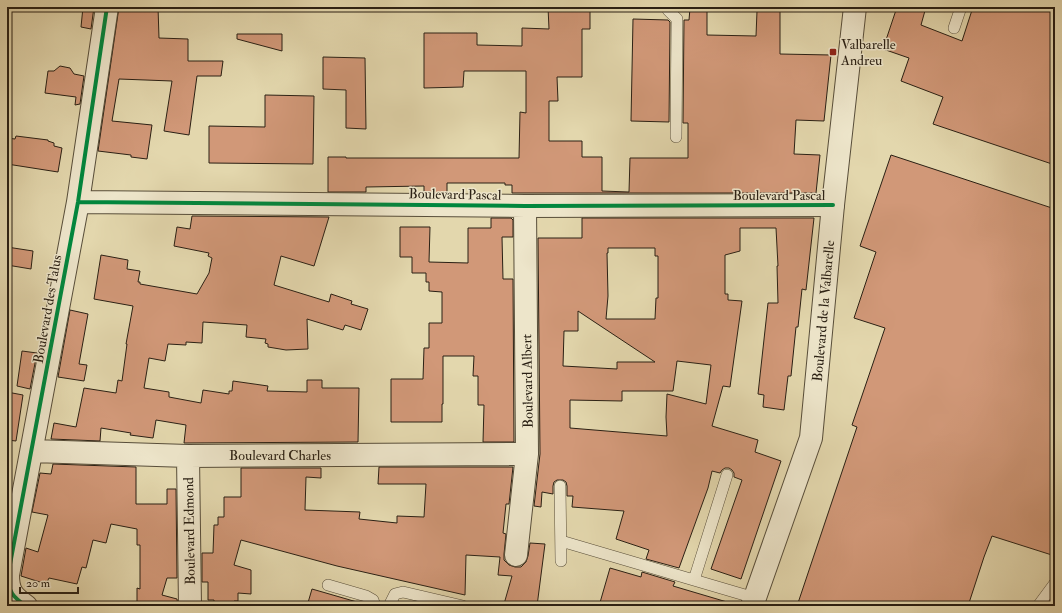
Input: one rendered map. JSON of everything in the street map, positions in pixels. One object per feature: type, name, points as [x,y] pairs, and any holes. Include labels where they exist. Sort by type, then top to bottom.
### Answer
[{"type":"street","name":"Boulevard des Talus","points":[[26,606],[12,594],[8,585],[8,576],[78,202],[107,7]]},
{"type":"street","name":"Boulevard de la Valbarelle","points":[[753,602],[810,438],[833,206],[855,7]]},
{"type":"street","name":"Boulevard Pascal","points":[[78,202],[525,206],[833,206]]},
{"type":"street","name":"Boulevard Albert","points":[[516,555],[528,454],[525,206]]},
{"type":"street","name":"Boulevard Charles","points":[[32,451],[188,456],[528,454]]},
{"type":"street","name":"Boulevard Edmond","points":[[188,456],[190,606]]},
{"type":"lane","points":[[668,7],[668,10],[677,19],[676,137]]},
{"type":"lane","points":[[954,28],[961,7]]},
{"type":"lane","points":[[694,580],[727,475]]},
{"type":"lane","points":[[560,486],[561,561]]},
{"type":"lane","points":[[560,541],[694,580],[753,602]]},
{"type":"lane","points":[[1038,606],[1055,583]]},
{"type":"lane","points":[[328,585],[366,596],[373,600],[375,606]]},
{"type":"lane","points":[[389,606],[395,594],[403,592],[462,606]]},
{"type":"building","points":[[83,7],[94,7],[91,29],[81,27]]},
{"type":"building","points":[[119,7],[158,7],[159,38],[188,39],[188,61],[223,61],[221,76],[197,76],[189,135],[164,131],[172,81],[119,79],[112,121],[152,125],[147,159],[131,157],[131,155],[98,151]]},
{"type":"building","points":[[548,7],[590,7],[590,29],[582,29],[582,77],[557,77],[558,101],[549,101],[549,141],[582,141],[582,157],[602,157],[602,191],[629,192],[630,158],[688,158],[688,123],[683,123],[684,20],[689,20],[690,8],[707,8],[707,35],[756,36],[757,11],[780,11],[780,54],[831,55],[824,121],[796,120],[794,154],[820,155],[816,193],[512,193],[512,185],[505,185],[505,183],[447,183],[447,193],[424,193],[424,186],[366,187],[366,192],[328,192],[328,157],[519,158],[520,112],[526,113],[526,71],[464,71],[463,87],[424,88],[424,33],[477,33],[477,45],[522,46],[522,28],[549,29]]},
{"type":"building","points":[[897,7],[926,7],[921,25],[962,41],[973,7],[1055,7],[1055,165],[933,124],[943,97],[901,81],[909,58],[883,49]]},
{"type":"building","points":[[633,19],[668,20],[670,22],[669,122],[631,121]]},
{"type":"building","points":[[237,34],[282,34],[282,51],[237,39]]},
{"type":"building","points":[[323,57],[365,58],[366,129],[346,128],[346,90],[323,89]]},
{"type":"building","points":[[60,66],[70,68],[74,74],[84,76],[80,104],[75,105],[76,97],[45,93],[48,71],[54,71]]},
{"type":"building","points":[[265,95],[314,96],[313,164],[209,163],[209,126],[265,127]]},
{"type":"building","points":[[16,136],[48,140],[54,143],[54,146],[62,148],[58,172],[7,164],[7,138],[15,139]]},
{"type":"building","points":[[891,155],[1055,209],[1055,556],[992,536],[968,606],[797,606],[857,427],[852,425],[885,328],[854,318],[876,252],[860,246]]},
{"type":"building","points":[[192,216],[329,217],[314,266],[281,256],[274,285],[329,302],[331,294],[352,301],[351,304],[368,309],[361,330],[345,325],[343,330],[307,319],[308,349],[286,350],[268,347],[268,344],[265,343],[266,339],[246,337],[247,325],[203,322],[202,343],[186,342],[186,345],[168,344],[165,361],[149,358],[144,388],[169,392],[169,397],[201,403],[203,390],[229,394],[229,391],[232,391],[233,381],[268,386],[267,391],[307,392],[307,380],[322,380],[322,388],[359,388],[358,442],[184,443],[186,425],[156,420],[153,438],[130,435],[131,433],[101,428],[100,441],[51,439],[54,423],[76,427],[84,388],[116,393],[118,380],[122,381],[126,344],[133,306],[94,299],[101,255],[128,260],[127,269],[140,271],[138,282],[140,282],[140,284],[197,294],[209,273],[212,258],[208,256],[209,253],[174,246],[177,227],[190,229]]},
{"type":"building","points":[[491,218],[511,218],[513,220],[513,237],[502,237],[503,279],[513,279],[514,442],[483,442],[484,405],[478,405],[478,376],[473,376],[474,356],[443,356],[442,422],[391,422],[391,379],[423,379],[424,348],[429,348],[429,323],[442,323],[442,292],[429,291],[429,282],[426,282],[426,273],[412,273],[412,257],[400,257],[400,227],[430,227],[429,262],[468,263],[468,228],[491,228]]},
{"type":"building","points":[[582,218],[814,218],[806,290],[802,289],[791,376],[788,376],[784,410],[763,407],[764,395],[758,394],[768,303],[778,303],[776,228],[740,228],[740,251],[725,255],[725,294],[728,294],[728,300],[742,301],[730,387],[723,386],[712,426],[758,440],[755,452],[781,461],[741,579],[711,569],[742,480],[734,477],[734,473],[729,468],[725,468],[720,473],[712,471],[708,488],[679,568],[646,559],[649,550],[616,539],[624,511],[572,507],[573,496],[567,496],[566,482],[563,480],[557,480],[554,482],[553,494],[542,492],[541,507],[534,506],[540,454],[538,238],[582,238]],"holes":[[[608,248],[655,248],[655,256],[658,256],[658,298],[656,298],[655,319],[606,319],[608,296]],[[578,311],[655,362],[617,362],[617,369],[563,366],[564,331],[578,331]],[[677,361],[711,365],[706,404],[667,394],[667,436],[570,428],[570,400],[622,401],[622,391],[673,391]]]},
{"type":"building","points":[[7,247],[33,251],[31,269],[7,265]]},
{"type":"building","points":[[70,310],[88,314],[79,364],[87,365],[84,381],[58,377]]},
{"type":"building","points":[[22,351],[37,353],[30,389],[17,386]]},
{"type":"building","points":[[7,392],[23,395],[16,441],[7,440]]},
{"type":"building","points":[[53,464],[136,467],[136,504],[167,504],[167,489],[176,489],[177,578],[167,578],[162,595],[177,599],[178,606],[137,606],[137,588],[140,589],[140,545],[137,545],[137,529],[111,524],[106,543],[93,540],[86,568],[82,567],[77,584],[49,578],[46,584],[21,576],[26,548],[38,552],[48,515],[32,512],[40,473],[51,474]]},
{"type":"building","points":[[379,467],[513,467],[509,504],[506,504],[503,533],[506,534],[504,560],[509,565],[521,567],[526,562],[530,543],[545,544],[537,606],[513,606],[504,604],[512,576],[498,575],[500,557],[466,555],[465,595],[337,566],[241,540],[234,565],[251,570],[251,594],[238,593],[238,601],[234,601],[234,606],[214,606],[214,600],[208,600],[208,582],[202,582],[202,553],[213,553],[214,525],[218,525],[218,517],[224,517],[224,497],[241,497],[241,468],[321,468],[321,478],[306,477],[305,510],[360,512],[359,519],[397,523],[397,516],[424,517],[426,484],[378,484]]},
{"type":"building","points":[[610,568],[641,577],[642,572],[675,582],[673,586],[727,602],[726,606],[599,606]]},
{"type":"building","points":[[312,589],[357,602],[356,606],[307,606]]},
{"type":"cycle path","points":[[26,606],[12,594],[9,586],[8,575],[78,202],[107,7]]},
{"type":"cycle path","points":[[78,202],[525,206],[833,205]]},
{"type":"place","name":"Valbarelle Andreu","points":[[833,52]]}]
